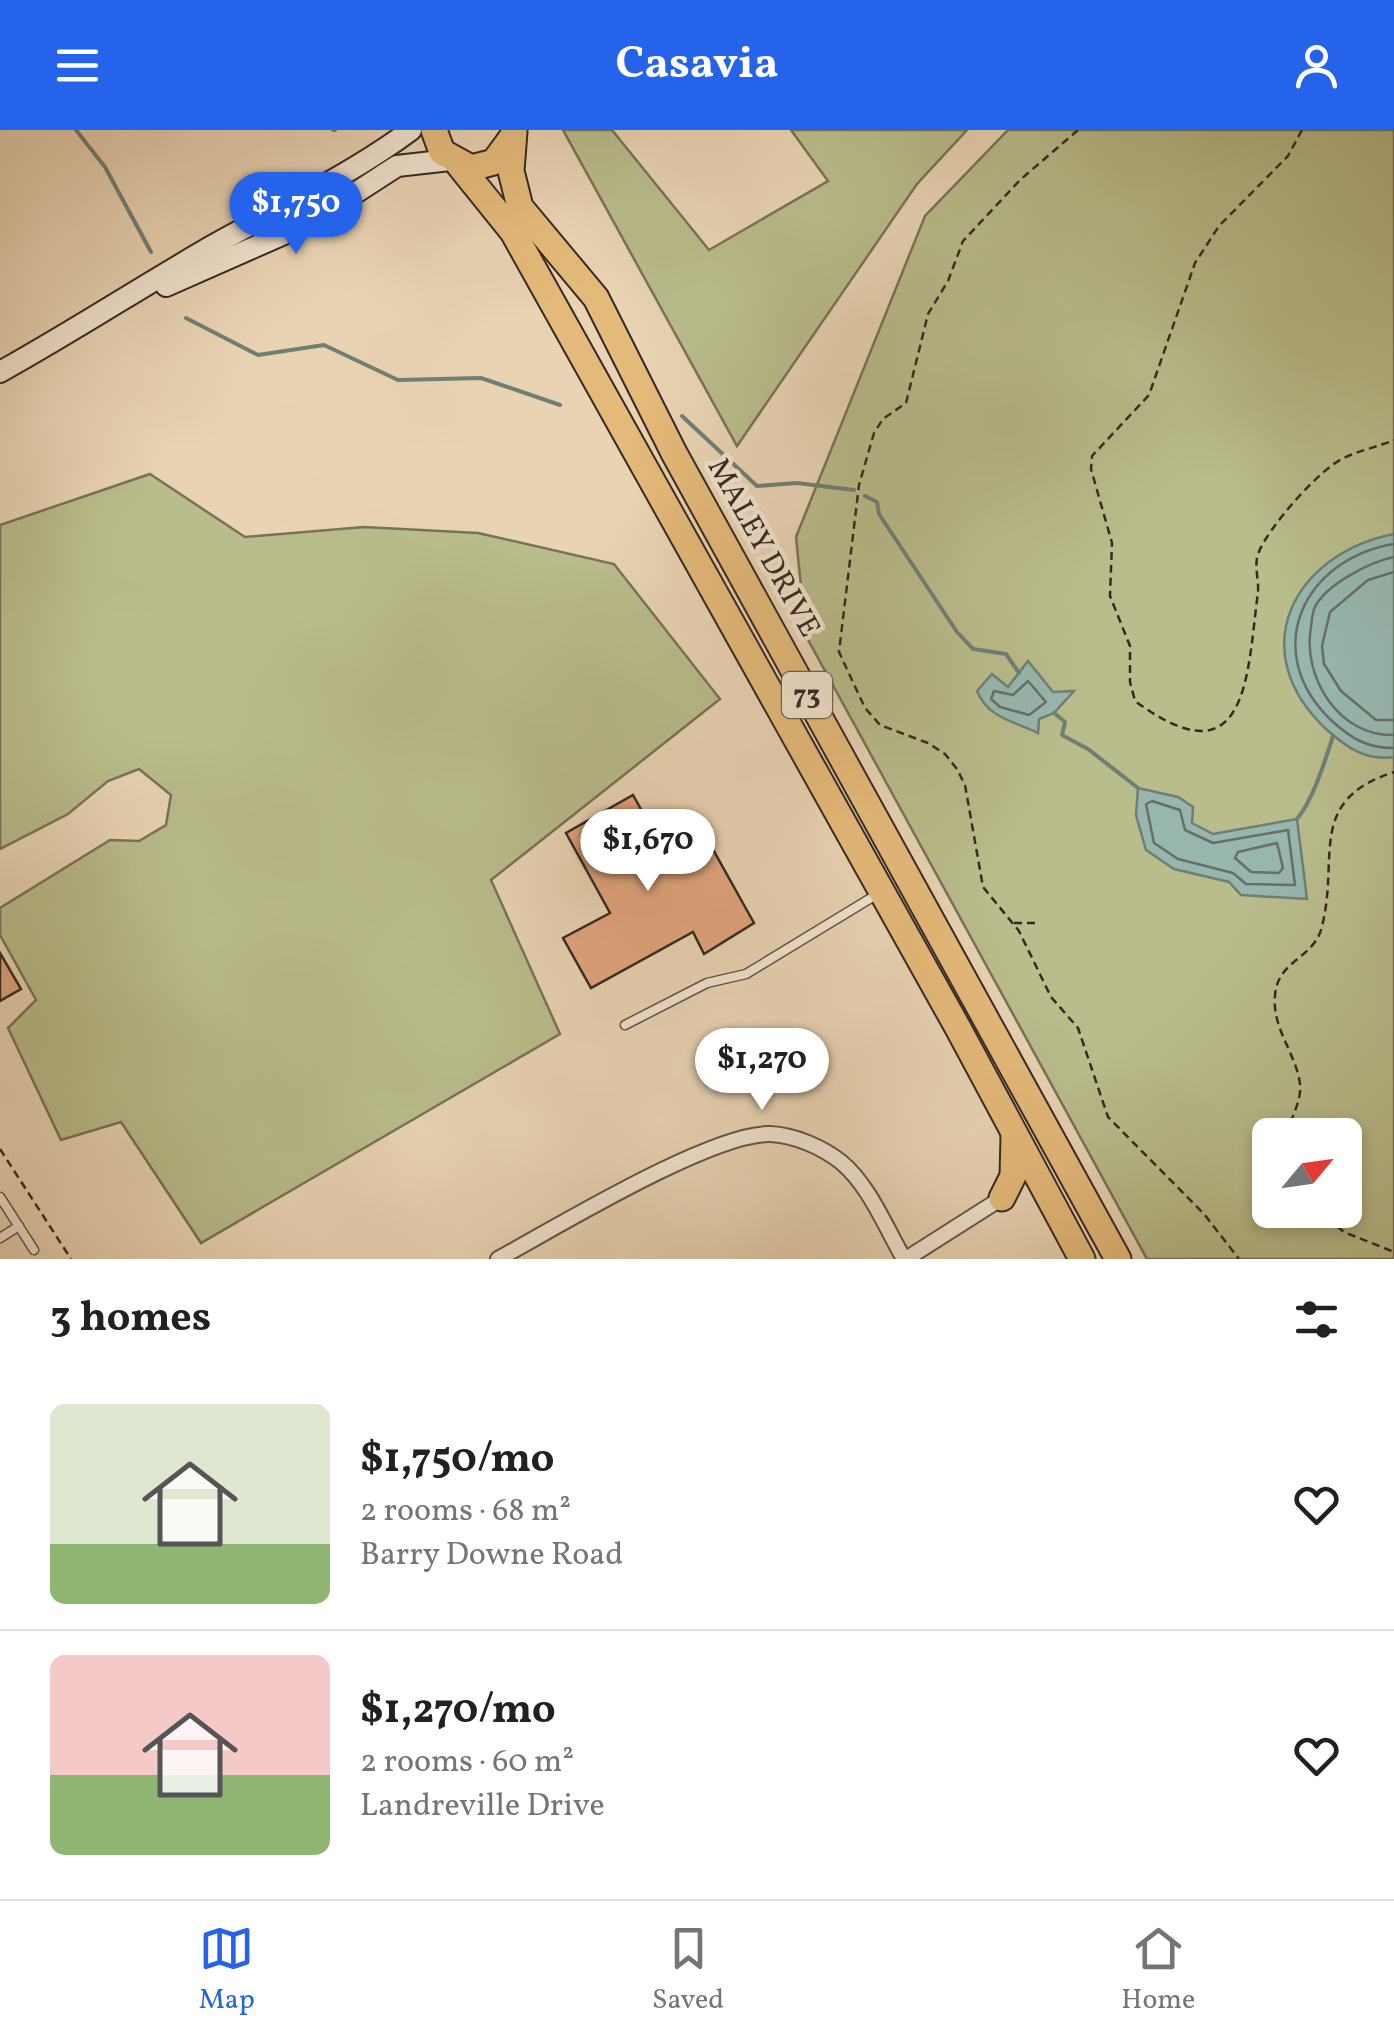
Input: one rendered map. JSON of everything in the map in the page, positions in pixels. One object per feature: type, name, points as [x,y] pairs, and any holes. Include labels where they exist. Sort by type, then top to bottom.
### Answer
[{"type":"highway","points":[[434,130],[436,143],[454,162],[471,168],[494,162],[504,154],[514,131]]},
{"type":"highway","name":"MALEY DRIVE","points":[[514,131],[511,170],[520,208],[584,281],[609,319],[684,470],[971,985],[1118,1259]]},
{"type":"highway","name":"73","points":[[454,162],[513,232],[1082,1259]]},
{"type":"highway","points":[[1002,1198],[1013,1176],[1014,1134]]},
{"type":"highway","points":[[1002,1198],[1021,1196],[1056,1210]]},
{"type":"main road","points":[[0,372],[126,301],[208,248],[347,174],[411,130]]},
{"type":"main road","points":[[126,301],[309,223],[397,166],[454,162]]},
{"type":"street","points":[[498,1259],[718,1146],[772,1134],[799,1140],[842,1163],[862,1186],[905,1259],[1002,1198]]},
{"type":"lane","points":[[625,1025],[706,983],[746,974],[880,893]]},
{"type":"lane","points":[[0,1196],[34,1250]]},
{"type":"lane","points":[[0,1238],[19,1226]]},
{"type":"path","points":[[1078,130],[1020,180],[963,240],[953,258],[948,281],[928,314],[906,403],[883,419],[874,433],[859,485],[839,652],[865,708],[880,725],[946,754],[957,769],[965,784],[983,886],[1013,923],[1051,997],[1084,1040],[1114,1127],[1148,1153],[1176,1189],[1222,1233],[1239,1259]]},
{"type":"path","points":[[1302,130],[1288,156],[1220,226],[1203,251],[1167,336],[1149,394],[1092,456],[1112,542],[1110,596],[1130,646],[1135,701],[1186,729],[1208,731],[1232,718],[1248,677],[1258,587],[1256,558],[1266,539],[1329,468],[1342,458],[1394,440]]},
{"type":"path","points":[[1291,1118],[1300,1084],[1275,1016],[1277,979],[1320,932],[1333,828],[1341,802],[1352,789],[1394,772]]},
{"type":"path","points":[[1013,923],[1036,923]]},
{"type":"path","points":[[0,1149],[71,1259]]},
{"type":"path","points":[[1339,1228],[1394,1252]]},
{"type":"green space","points":[[563,130],[612,130],[709,250],[828,181],[791,130],[967,130],[917,184],[737,446]]},
{"type":"green space","points":[[1008,130],[1394,130],[1394,1259],[1147,1259],[806,636],[796,537],[925,216]]},
{"type":"green space","points":[[150,474],[245,537],[364,527],[478,533],[614,564],[720,699],[491,880],[560,1034],[201,1243],[121,1122],[61,1140],[8,1028],[36,1000],[0,935],[0,908],[110,840],[139,841],[166,825],[171,795],[139,769],[108,781],[68,814],[0,849],[0,525]]},
{"type":"water","points":[[1394,534],[1394,757],[1384,758],[1357,752],[1342,742],[1301,699],[1287,668],[1284,638],[1291,610],[1306,584],[1329,562],[1359,545]]},
{"type":"water","points":[[1028,661],[1053,692],[1074,691],[1054,713],[1039,719],[1038,733],[995,713],[977,691],[992,674],[1008,687]]},
{"type":"water","points":[[1138,788],[1178,797],[1193,807],[1192,823],[1213,834],[1297,819],[1307,899],[1241,895],[1229,882],[1174,869],[1146,850],[1136,815]]},
{"type":"building","points":[[633,795],[666,854],[689,841],[696,854],[711,846],[754,923],[704,954],[693,932],[591,988],[563,938],[610,913],[566,833]]},
{"type":"building","points":[[0,953],[21,989],[0,1001]]},
{"type":"waterway","points":[[76,130],[105,167],[151,252]]},
{"type":"waterway","points":[[186,318],[258,355],[324,345],[398,380],[481,378],[560,405]]},
{"type":"waterway","points":[[682,416],[757,486],[797,483],[854,490]]},
{"type":"waterway","points":[[865,496],[877,502],[879,514],[957,632],[973,649],[1006,654],[1019,673]]},
{"type":"waterway","points":[[1054,713],[1065,722],[1062,735],[1088,749],[1138,788]]},
{"type":"waterway","points":[[1297,819],[1313,791],[1333,736]]}]
